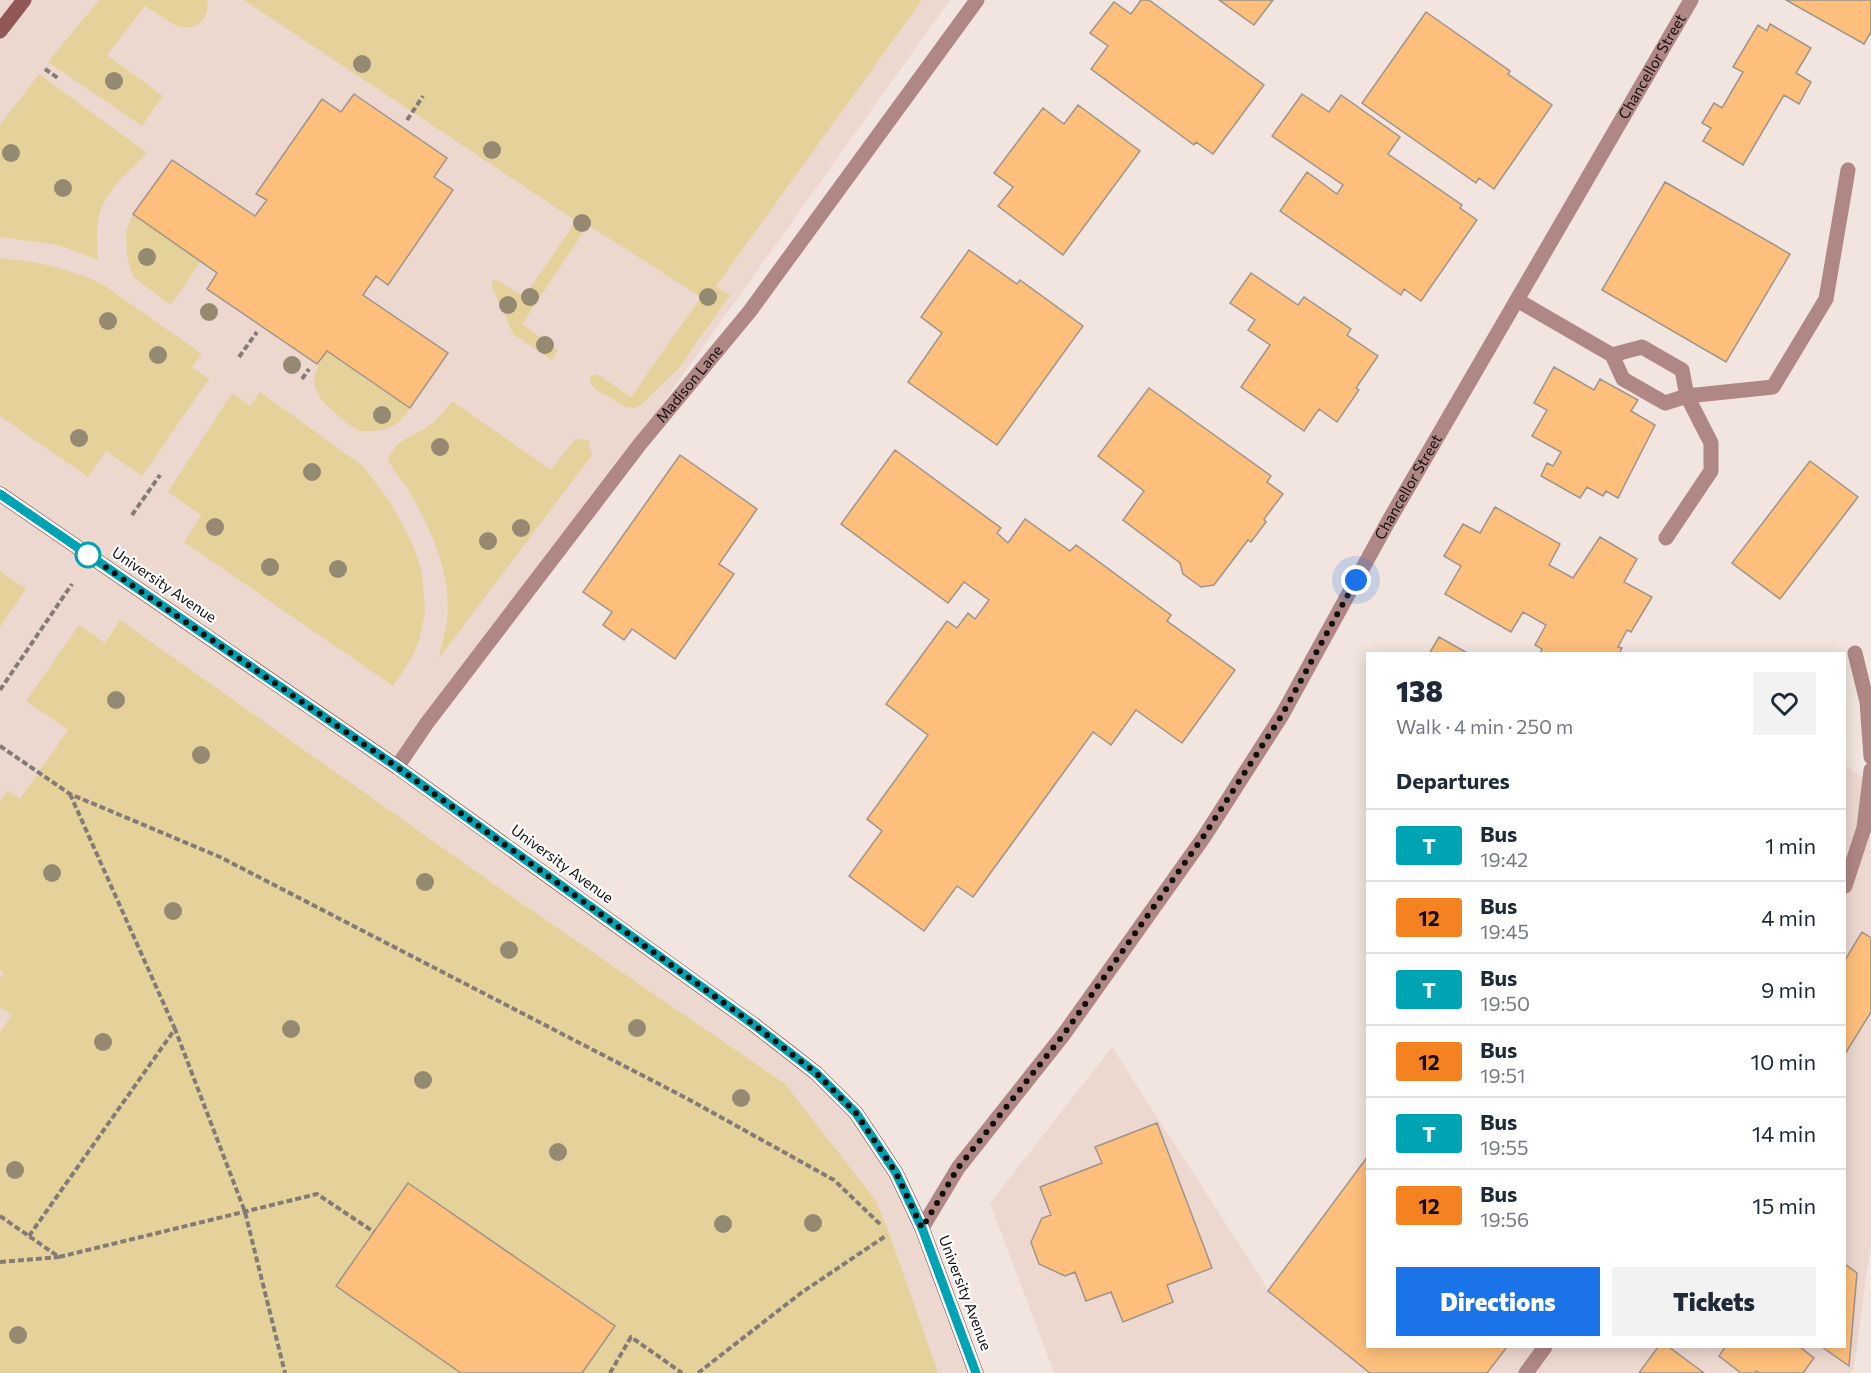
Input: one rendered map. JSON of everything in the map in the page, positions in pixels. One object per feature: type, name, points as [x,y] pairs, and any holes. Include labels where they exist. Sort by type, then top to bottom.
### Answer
[{"type":"main road","points":[[0,31],[24,0]]},
{"type":"main road","name":"University Avenue","points":[[0,494],[397,767],[753,1024],[816,1073],[856,1113],[896,1173],[922,1228],[976,1373]]},
{"type":"street","name":"Madison Lane","points":[[397,767],[427,723],[633,453],[750,311],[977,0]]},
{"type":"street","name":"Chancellor Street","points":[[922,1228],[958,1168],[1071,1024],[1203,837],[1282,715],[1388,522],[1690,0]]},
{"type":"street","points":[[1517,300],[1612,355],[1623,379],[1665,403],[1687,396],[1773,387],[1826,298],[1848,170]]},
{"type":"street","points":[[1612,355],[1641,347],[1682,370],[1687,396],[1711,443],[1711,471],[1666,538]]},
{"type":"street","points":[[1854,653],[1867,702],[1871,756]]},
{"type":"street","points":[[1846,883],[1864,828],[1871,770]]},
{"type":"street","points":[[1526,1373],[1544,1348]]},
{"type":"path","points":[[45,69],[58,78]]},
{"type":"path","points":[[407,120],[423,96]]},
{"type":"path","points":[[239,357],[257,332]]},
{"type":"path","points":[[302,379],[309,369]]},
{"type":"path","points":[[132,514],[160,475]]},
{"type":"path","points":[[0,690],[90,557]]},
{"type":"path","points":[[0,746],[70,794],[220,858],[688,1099],[834,1180],[889,1233],[801,1293],[698,1373]]},
{"type":"path","points":[[70,794],[175,1029],[245,1212],[285,1373]]},
{"type":"path","points":[[29,1236],[175,1029]]},
{"type":"path","points":[[0,1262],[59,1257],[316,1194],[374,1232]]},
{"type":"path","points":[[0,1216],[59,1257]]},
{"type":"path","points":[[610,1373],[631,1337],[682,1373]]},
{"type":"shaded area","points":[[0,0],[950,0],[405,765],[681,969],[791,1043],[850,1095],[896,1165],[979,1373],[0,1373]]},
{"type":"shaded area","points":[[99,0],[207,0],[207,12],[203,20],[187,28],[172,23],[145,6],[107,55],[163,96],[142,126],[48,62]]},
{"type":"shaded area","points":[[244,0],[922,0],[716,286],[730,295],[679,368],[640,406],[634,408],[626,407],[595,389],[590,382],[590,377],[597,374],[631,397],[701,297],[588,225],[522,324],[558,350],[552,360],[513,334],[492,286],[492,281],[497,280],[524,297],[576,221]]},
{"type":"shaded area","points":[[39,74],[147,153],[117,183],[100,210],[97,239],[98,260],[59,245],[0,237],[0,125]]},
{"type":"shaded area","points":[[133,214],[201,261],[171,305],[133,277],[127,257],[126,232]]},
{"type":"shaded area","points":[[0,258],[33,262],[87,277],[105,286],[202,354],[192,367],[209,379],[142,476],[106,451],[88,477],[0,416]]},
{"type":"shaded area","points":[[327,351],[410,408],[398,423],[382,430],[359,431],[323,402],[318,395],[314,380],[320,362]]},
{"type":"shaded area","points":[[260,392],[364,467],[391,503],[413,545],[422,572],[425,612],[419,641],[412,658],[393,686],[184,542],[201,515],[168,492],[232,393],[250,406]]},
{"type":"shaded area","points":[[452,401],[551,470],[575,439],[588,440],[592,455],[439,658],[448,608],[445,578],[431,534],[408,489],[388,459],[396,447],[406,439],[432,424]]},
{"type":"shaded area","points":[[0,571],[26,589],[0,627]]},
{"type":"shaded area","points":[[120,620],[515,899],[785,1084],[876,1201],[938,1373],[0,1373],[0,1032],[12,1015],[0,1007],[0,978],[4,973],[0,970],[0,802],[8,790],[20,799],[68,730],[26,701],[79,625],[105,643]]},
{"type":"shaded area","points":[[1846,766],[1871,783],[1871,1242],[1854,1369],[1851,1373],[1054,1373],[990,1203],[1112,1047],[1277,1303],[1366,1192],[1366,1348],[1846,1348]]},
{"type":"building","points":[[1141,0],[1149,0],[1264,85],[1213,154],[1196,142],[1194,145],[1091,69],[1108,46],[1090,33],[1114,2],[1131,14]]},
{"type":"building","points":[[1219,0],[1273,0],[1254,25]]},
{"type":"building","points":[[1786,0],[1871,0],[1871,32],[1864,44]]},
{"type":"building","points":[[1426,12],[1510,71],[1508,74],[1552,105],[1494,189],[1479,178],[1476,183],[1362,103]]},
{"type":"building","points":[[1770,24],[1811,48],[1796,73],[1811,82],[1799,104],[1784,95],[1743,165],[1703,141],[1711,128],[1702,123],[1714,103],[1722,108],[1743,72],[1733,67],[1758,25],[1767,31]]},
{"type":"building","points":[[354,94],[447,158],[434,177],[453,190],[388,285],[376,276],[363,295],[448,353],[410,408],[327,351],[317,364],[207,289],[217,273],[133,214],[172,160],[255,216],[267,200],[256,194],[322,99],[341,112]]},
{"type":"building","points":[[1302,94],[1329,112],[1341,95],[1400,137],[1388,154],[1462,205],[1460,208],[1477,220],[1421,301],[1404,289],[1401,295],[1280,211],[1307,172],[1337,194],[1343,185],[1272,136]]},
{"type":"building","points":[[1078,105],[1140,151],[1063,255],[998,206],[1013,187],[994,173],[1043,108],[1064,124]]},
{"type":"building","points":[[1665,182],[1790,254],[1726,362],[1602,290]]},
{"type":"building","points":[[969,250],[1017,284],[1020,280],[1083,326],[997,445],[908,382],[942,333],[921,317]]},
{"type":"building","points":[[1251,273],[1298,305],[1304,297],[1351,329],[1347,335],[1378,356],[1356,388],[1359,390],[1337,422],[1319,409],[1304,431],[1241,387],[1270,345],[1248,330],[1255,320],[1230,303]]},
{"type":"building","points":[[1554,367],[1594,390],[1600,379],[1638,400],[1631,411],[1655,425],[1618,498],[1606,491],[1603,496],[1587,487],[1580,498],[1541,476],[1547,463],[1553,466],[1561,452],[1532,436],[1547,410],[1534,403]]},
{"type":"building","points":[[1149,388],[1271,476],[1267,482],[1283,494],[1264,519],[1266,522],[1251,542],[1248,540],[1214,585],[1201,587],[1183,574],[1180,563],[1123,520],[1144,491],[1098,456]]},
{"type":"building","points":[[895,450],[1001,528],[997,533],[1008,543],[1025,519],[1070,551],[1076,545],[1171,615],[1167,621],[1235,670],[1182,743],[1136,710],[1111,745],[1093,732],[973,897],[957,886],[924,931],[849,876],[882,831],[867,819],[928,735],[886,704],[947,621],[957,628],[968,613],[975,619],[989,600],[964,582],[948,603],[841,524]]},
{"type":"building","points":[[680,455],[757,509],[719,564],[734,574],[675,659],[632,629],[624,640],[603,625],[612,612],[583,592]]},
{"type":"building","points":[[1810,461],[1858,497],[1780,599],[1732,563]]},
{"type":"building","points":[[1495,507],[1560,544],[1549,565],[1573,578],[1600,537],[1637,559],[1624,582],[1652,597],[1631,632],[1627,630],[1618,647],[1622,648],[1620,652],[1541,652],[1542,649],[1535,645],[1546,625],[1523,612],[1511,632],[1445,594],[1461,566],[1444,556],[1463,524],[1480,533]]},
{"type":"building","points":[[1439,637],[1465,652],[1430,652]]},
{"type":"building","points":[[1862,932],[1871,938],[1871,1012],[1846,1052],[1846,958]]},
{"type":"building","points":[[1157,1123],[1212,1268],[1167,1285],[1173,1302],[1123,1322],[1111,1292],[1086,1301],[1075,1272],[1065,1276],[1039,1264],[1031,1242],[1042,1218],[1051,1215],[1040,1187],[1102,1163],[1095,1147]]},
{"type":"building","points":[[1366,1159],[1366,1348],[1506,1348],[1487,1373],[1370,1373],[1268,1291]]},
{"type":"building","points":[[408,1183],[615,1326],[582,1373],[461,1373],[336,1286]]},
{"type":"building","points":[[1846,1265],[1857,1273],[1849,1366],[1823,1348],[1846,1348]]},
{"type":"building","points":[[1657,1348],[1670,1348],[1704,1373],[1639,1373]]},
{"type":"building","points":[[1724,1348],[1801,1348],[1814,1358],[1803,1373],[1760,1373],[1756,1371],[1755,1373],[1741,1373],[1719,1356]]},
{"type":"bus line","name":"T","points":[[0,494],[397,767],[753,1024],[816,1073],[856,1113],[896,1173],[922,1228],[976,1373]]},
{"type":"route","points":[[88,555],[397,767],[753,1024],[816,1073],[856,1113],[896,1173],[922,1228],[958,1168],[1064,1034],[1203,837],[1282,715],[1356,580]]}]
